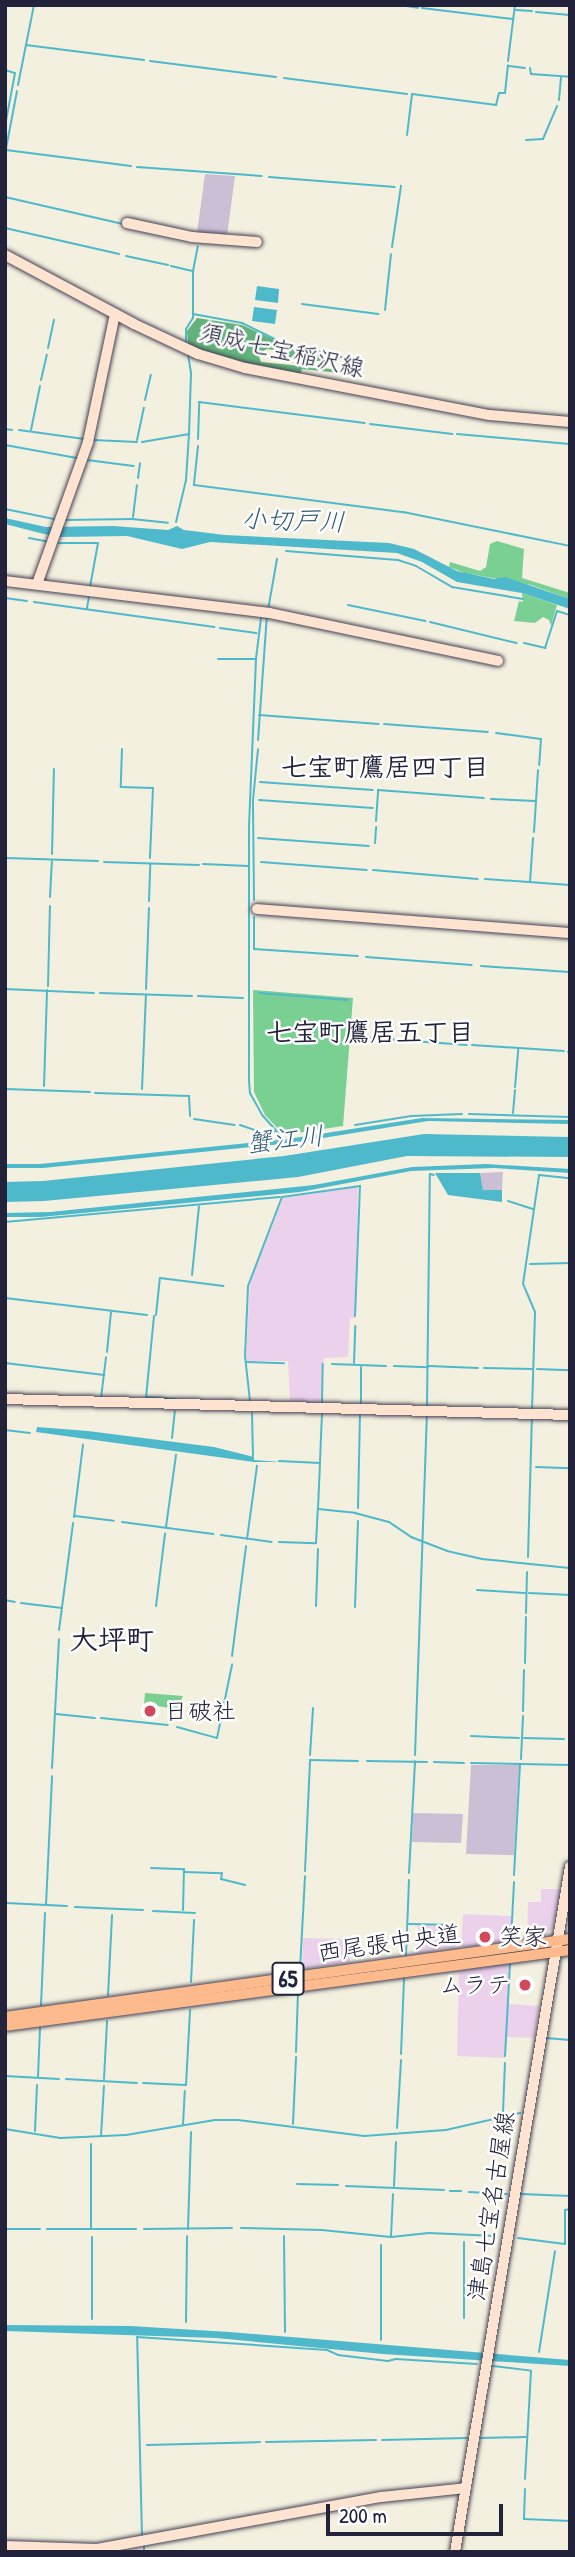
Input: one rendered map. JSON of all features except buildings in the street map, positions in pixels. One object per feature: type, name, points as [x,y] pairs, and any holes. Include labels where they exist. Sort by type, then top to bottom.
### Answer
[{"type":"main road","name":"西尾張中央道","points":[[5,2026],[555,1946],[570,1939]]},
{"type":"main road","name":"西尾張中央道","points":[[5,2017],[555,1946],[570,1950]]},
{"type":"street","points":[[127,223],[192,237],[257,242]]},
{"type":"street","name":"須成七宝稲沢線","points":[[5,254],[115,314],[198,355],[245,368],[490,415],[570,422]]},
{"type":"street","points":[[37,584],[88,442],[115,314]]},
{"type":"street","points":[[5,581],[269,613],[498,661]]},
{"type":"street","points":[[257,909],[570,933]]},
{"type":"street","points":[[5,1399],[570,1415]]},
{"type":"street","name":"津島七宝名古屋線","points":[[455,2552],[570,1867]]},
{"type":"street","points":[[5,2546],[97,2549],[402,2493],[466,2488]]},
{"type":"shaded area","points":[[205,174],[235,176],[227,236],[197,233]]},
{"type":"shaded area","points":[[503,1172],[502,1190],[483,1190],[480,1173]]},
{"type":"shaded area","points":[[358,1187],[355,1318],[350,1318],[348,1357],[324,1358],[321,1405],[290,1404],[288,1361],[246,1361],[250,1282],[283,1198]]},
{"type":"shaded area","points":[[471,1765],[519,1765],[514,1855],[466,1854]]},
{"type":"shaded area","points":[[413,1813],[463,1814],[461,1843],[412,1842]]},
{"type":"shaded area","points":[[541,1889],[560,1889],[553,1928],[545,1935],[527,1938],[528,1902],[541,1902]]},
{"type":"shaded area","points":[[463,1914],[511,1916],[511,1941],[461,1947]]},
{"type":"shaded area","points":[[418,1925],[457,1925],[456,1947],[417,1954]]},
{"type":"shaded area","points":[[303,1938],[351,1939],[350,1962],[302,1969]]},
{"type":"shaded area","points":[[509,1963],[507,2004],[539,2006],[534,2038],[506,2037],[505,2058],[457,2056],[459,1971]]},
{"type":"green space","points":[[197,318],[242,325],[288,346],[293,344],[349,358],[340,358],[335,363],[274,356],[274,350],[267,349],[258,354],[261,362],[361,372],[358,375],[302,369],[300,375],[227,359],[188,345],[187,331]]},
{"type":"green space","points":[[497,541],[524,549],[522,578],[570,593],[570,599],[531,585],[465,573],[449,567],[450,562],[480,571],[486,567],[490,544]]},
{"type":"green space","points":[[522,593],[557,605],[551,626],[549,620],[543,617],[535,623],[514,621],[519,601],[523,602]]},
{"type":"green space","points":[[253,990],[353,998],[343,1126],[284,1135],[265,1115],[254,1092]]},
{"type":"green space","points":[[145,1693],[183,1696],[177,1709],[144,1704]]},
{"type":"water","points":[[257,286],[279,289],[278,303],[255,300]]},
{"type":"water","points":[[254,307],[277,310],[275,324],[252,321]]},
{"type":"water","points":[[5,518],[46,527],[113,526],[168,530],[177,526],[184,530],[225,535],[389,543],[414,549],[457,571],[494,579],[505,577],[570,599],[570,609],[522,593],[457,582],[422,562],[397,553],[210,542],[182,549],[127,536],[60,537],[5,524]]},
{"type":"water","points":[[422,1118],[570,1120],[570,1124],[428,1121],[292,1143],[43,1168],[5,1168],[5,1164],[40,1164],[288,1139]]},
{"type":"water","points":[[424,1134],[570,1137],[570,1157],[407,1156],[298,1177],[44,1201],[5,1202],[5,1182],[43,1181],[284,1156]]},
{"type":"water","points":[[486,1164],[570,1169],[570,1173],[494,1168],[411,1171],[300,1192],[41,1217],[5,1217],[5,1213],[50,1212],[314,1185],[412,1167]]},
{"type":"water","points":[[435,1173],[480,1173],[483,1190],[502,1190],[502,1202],[448,1195]]},
{"type":"water","points":[[37,1427],[214,1447],[254,1457],[254,1460],[281,1462],[254,1462],[36,1432]]},
{"type":"water","points":[[5,2325],[130,2326],[230,2332],[570,2360],[570,2366],[383,2354],[216,2338],[5,2331]]},
{"type":"waterway","points":[[18,85],[34,5]]},
{"type":"waterway","points":[[400,5],[418,8]]},
{"type":"waterway","points":[[508,61],[515,5]]},
{"type":"waterway","points":[[422,8],[513,19]]},
{"type":"waterway","points":[[516,10],[532,11]]},
{"type":"waterway","points":[[536,12],[570,15]]},
{"type":"waterway","points":[[26,45],[144,60]]},
{"type":"waterway","points":[[150,61],[276,77]]},
{"type":"waterway","points":[[407,135],[412,94],[496,105],[499,93],[505,93],[508,65]]},
{"type":"waterway","points":[[509,66],[525,68]]},
{"type":"waterway","points":[[530,68],[531,74],[570,77]]},
{"type":"waterway","points":[[5,70],[15,73],[5,126]]},
{"type":"waterway","points":[[559,100],[561,77]]},
{"type":"waterway","points":[[284,78],[407,94]]},
{"type":"waterway","points":[[5,154],[17,91]]},
{"type":"waterway","points":[[526,140],[543,139],[557,106]]},
{"type":"waterway","points":[[6,150],[131,166]]},
{"type":"waterway","points":[[137,167],[262,176]]},
{"type":"waterway","points":[[269,177],[395,187]]},
{"type":"waterway","points":[[392,247],[401,186]]},
{"type":"waterway","points":[[5,197],[123,224]]},
{"type":"waterway","points":[[5,228],[119,254]]},
{"type":"waterway","points":[[186,342],[186,329],[193,318],[193,271],[198,246]]},
{"type":"waterway","points":[[385,310],[391,254]]},
{"type":"waterway","points":[[126,256],[168,265]]},
{"type":"waterway","points":[[171,266],[193,271]]},
{"type":"waterway","points":[[302,304],[378,314]]},
{"type":"waterway","points":[[193,314],[242,323],[287,345]]},
{"type":"waterway","points":[[48,348],[54,320]]},
{"type":"waterway","points":[[41,380],[47,355]]},
{"type":"waterway","points":[[176,522],[186,480],[191,373],[188,355]]},
{"type":"waterway","points":[[145,400],[151,375]]},
{"type":"waterway","points":[[31,430],[40,386]]},
{"type":"waterway","points":[[198,439],[199,402],[365,423]]},
{"type":"waterway","points":[[137,440],[144,408]]},
{"type":"waterway","points":[[370,424],[452,434]]},
{"type":"waterway","points":[[5,429],[12,430]]},
{"type":"waterway","points":[[19,430],[84,439]]},
{"type":"waterway","points":[[142,442],[189,434]]},
{"type":"waterway","points":[[457,434],[570,444]]},
{"type":"waterway","points":[[93,440],[137,442]]},
{"type":"waterway","points":[[5,445],[77,458]]},
{"type":"waterway","name":"小切戸川","points":[[198,446],[194,485],[403,512],[570,546]]},
{"type":"waterway","points":[[87,460],[134,466]]},
{"type":"waterway","points":[[138,478],[140,463]]},
{"type":"waterway","points":[[133,517],[137,485]]},
{"type":"waterway","points":[[5,509],[54,519]]},
{"type":"waterway","points":[[65,520],[132,519],[168,523]]},
{"type":"waterway","points":[[29,538],[49,542]]},
{"type":"waterway","points":[[58,543],[98,543],[90,587]]},
{"type":"waterway","points":[[286,551],[398,560],[416,566],[452,587],[523,599]]},
{"type":"waterway","points":[[268,610],[277,559]]},
{"type":"waterway","points":[[87,608],[89,597]]},
{"type":"waterway","points":[[5,598],[27,601]]},
{"type":"waterway","points":[[34,602],[214,627]]},
{"type":"waterway","points":[[348,605],[425,621]]},
{"type":"waterway","points":[[524,643],[545,648],[557,611],[570,615]]},
{"type":"waterway","points":[[258,740],[267,615]]},
{"type":"waterway","name":"蟹江川","points":[[261,618],[256,659],[249,829],[249,1080],[250,1093],[263,1116],[284,1139]]},
{"type":"waterway","points":[[430,622],[516,643]]},
{"type":"waterway","points":[[220,628],[257,633]]},
{"type":"waterway","points":[[218,659],[255,659]]},
{"type":"waterway","points":[[259,715],[379,724]]},
{"type":"waterway","points":[[384,724],[488,732]]},
{"type":"waterway","points":[[496,733],[541,739],[539,765]]},
{"type":"waterway","points":[[122,749],[121,787],[153,788],[150,858]]},
{"type":"waterway","points":[[254,900],[253,800],[258,749]]},
{"type":"waterway","points":[[52,854],[54,769]]},
{"type":"waterway","points":[[534,832],[538,770]]},
{"type":"waterway","points":[[260,782],[373,790]]},
{"type":"waterway","points":[[376,821],[378,790],[484,798]]},
{"type":"waterway","points":[[491,799],[535,801]]},
{"type":"waterway","points":[[259,800],[373,808]]},
{"type":"waterway","points":[[375,843],[376,827]]},
{"type":"waterway","points":[[258,838],[369,846]]},
{"type":"waterway","points":[[530,882],[533,838]]},
{"type":"waterway","points":[[6,858],[98,861]]},
{"type":"waterway","points":[[50,897],[52,861]]},
{"type":"waterway","points":[[104,862],[199,865]]},
{"type":"waterway","points":[[261,862],[367,870]]},
{"type":"waterway","points":[[149,901],[150,864]]},
{"type":"waterway","points":[[203,864],[248,866]]},
{"type":"waterway","points":[[373,870],[478,879]]},
{"type":"waterway","points":[[485,879],[570,885]]},
{"type":"waterway","points":[[48,986],[50,906]]},
{"type":"waterway","points":[[146,989],[149,908]]},
{"type":"waterway","points":[[254,917],[254,949],[358,956]]},
{"type":"waterway","points":[[366,957],[472,965]]},
{"type":"waterway","points":[[481,966],[569,972]]},
{"type":"waterway","points":[[5,989],[94,993]]},
{"type":"waterway","points":[[44,1086],[47,990]]},
{"type":"waterway","points":[[100,993],[192,996]]},
{"type":"waterway","points":[[259,993],[348,1000]]},
{"type":"waterway","points":[[142,1089],[146,995]]},
{"type":"waterway","points":[[198,996],[243,998]]},
{"type":"waterway","points":[[360,1037],[467,1045]]},
{"type":"waterway","points":[[472,1045],[564,1051]]},
{"type":"waterway","points":[[515,1087],[518,1049]]},
{"type":"waterway","points":[[5,1089],[90,1092]]},
{"type":"waterway","points":[[513,1113],[515,1090]]},
{"type":"waterway","points":[[95,1093],[189,1096],[190,1116]]},
{"type":"waterway","points":[[355,1125],[411,1116],[462,1114]]},
{"type":"waterway","points":[[469,1114],[570,1117]]},
{"type":"waterway","name":"蟹江川","points":[[194,1119],[235,1125]]},
{"type":"waterway","name":"蟹江川","points":[[240,1125],[263,1133],[276,1131]]},
{"type":"waterway","points":[[427,1406],[430,1174],[434,1175]]},
{"type":"waterway","points":[[532,1409],[535,1312],[523,1284],[539,1175],[570,1178]]},
{"type":"waterway","points":[[250,1401],[245,1356],[248,1286],[282,1197],[360,1186],[355,1316]]},
{"type":"waterway","points":[[5,1222],[280,1197]]},
{"type":"waterway","points":[[508,1201],[533,1209]]},
{"type":"waterway","points":[[192,1275],[199,1206]]},
{"type":"waterway","points":[[530,1264],[570,1263]]},
{"type":"waterway","points":[[156,1315],[160,1278],[224,1286]]},
{"type":"waterway","points":[[5,1298],[147,1315]]},
{"type":"waterway","points":[[107,1352],[111,1312]]},
{"type":"waterway","points":[[154,1316],[146,1397],[176,1399]]},
{"type":"waterway","points":[[354,1363],[355,1326]]},
{"type":"waterway","points":[[101,1398],[106,1357]]},
{"type":"waterway","points":[[247,1362],[284,1363]]},
{"type":"waterway","points":[[5,1363],[104,1375]]},
{"type":"waterway","points":[[322,1403],[323,1364]]},
{"type":"waterway","points":[[332,1364],[386,1366]]},
{"type":"waterway","points":[[394,1366],[428,1367]]},
{"type":"waterway","points":[[429,1366],[478,1368]]},
{"type":"waterway","points":[[361,1367],[361,1403]]},
{"type":"waterway","points":[[484,1368],[532,1369]]},
{"type":"waterway","points":[[537,1369],[570,1370]]},
{"type":"waterway","points":[[172,1438],[175,1411]]},
{"type":"waterway","points":[[252,1413],[253,1456]]},
{"type":"waterway","points":[[320,1461],[322,1414]]},
{"type":"waterway","points":[[358,1508],[360,1415]]},
{"type":"waterway","points":[[415,1755],[427,1415]]},
{"type":"waterway","points":[[528,1557],[532,1418]]},
{"type":"waterway","points":[[5,1430],[30,1433]]},
{"type":"waterway","points":[[74,1517],[83,1445]]},
{"type":"waterway","points":[[166,1527],[176,1455]]},
{"type":"waterway","points":[[279,1461],[320,1463],[318,1509],[355,1513],[389,1522],[411,1537],[447,1551],[482,1559],[570,1568]]},
{"type":"waterway","points":[[247,1539],[257,1466]]},
{"type":"waterway","points":[[536,1467],[570,1468]]},
{"type":"waterway","points":[[279,1542],[316,1543],[318,1509]]},
{"type":"waterway","points":[[75,1516],[114,1521]]},
{"type":"waterway","points":[[355,1607],[358,1521]]},
{"type":"waterway","points":[[122,1522],[213,1534]]},
{"type":"waterway","points":[[59,1630],[73,1523]]},
{"type":"waterway","points":[[156,1606],[165,1534]]},
{"type":"waterway","points":[[221,1535],[272,1542]]},
{"type":"waterway","points":[[232,1656],[246,1546]]},
{"type":"waterway","points":[[316,1606],[318,1549]]},
{"type":"waterway","points":[[526,1613],[527,1572]]},
{"type":"waterway","points":[[477,1590],[525,1593]]},
{"type":"waterway","points":[[529,1593],[570,1595]]},
{"type":"waterway","points":[[5,1600],[15,1602]]},
{"type":"waterway","points":[[21,1603],[62,1608]]},
{"type":"waterway","points":[[525,1663],[526,1617]]},
{"type":"waterway","points":[[52,1768],[59,1639]]},
{"type":"waterway","points":[[177,1727],[217,1738],[232,1665]]},
{"type":"waterway","points":[[523,1711],[524,1670]]},
{"type":"waterway","points":[[310,1755],[313,1708]]},
{"type":"waterway","points":[[56,1714],[95,1718]]},
{"type":"waterway","points":[[521,1759],[523,1716]]},
{"type":"waterway","points":[[101,1718],[168,1725]]},
{"type":"waterway","points":[[471,1736],[519,1738]]},
{"type":"waterway","points":[[524,1738],[564,1739]]},
{"type":"waterway","points":[[305,1871],[310,1760],[358,1761]]},
{"type":"waterway","points":[[367,1761],[427,1762]]},
{"type":"waterway","points":[[409,1873],[415,1761]]},
{"type":"waterway","points":[[434,1762],[464,1763]]},
{"type":"waterway","points":[[471,1763],[570,1765]]},
{"type":"waterway","points":[[514,1875],[520,1764]]},
{"type":"waterway","points":[[46,1905],[52,1776]]},
{"type":"waterway","points":[[151,1868],[184,1869],[183,1910]]},
{"type":"waterway","points":[[185,1872],[222,1873],[221,1879],[245,1885]]},
{"type":"waterway","points":[[300,1969],[305,1876]]},
{"type":"waterway","points":[[406,1955],[409,1880]]},
{"type":"waterway","points":[[511,1940],[514,1882]]},
{"type":"waterway","points":[[6,1903],[67,1906]]},
{"type":"waterway","points":[[75,1907],[143,1910]]},
{"type":"waterway","points":[[153,1911],[195,1913]]},
{"type":"waterway","points":[[41,2005],[45,1913]]},
{"type":"waterway","points":[[108,1995],[112,1915]]},
{"type":"waterway","points":[[191,1982],[194,1920]]},
{"type":"waterway","points":[[409,1924],[457,1925]]},
{"type":"waterway","points":[[505,2056],[510,1964]]},
{"type":"waterway","points":[[401,2054],[404,1979]]},
{"type":"waterway","points":[[296,2052],[298,1992]]},
{"type":"waterway","points":[[143,2083],[186,2085],[190,2010]]},
{"type":"waterway","points":[[104,2079],[107,2021]]},
{"type":"waterway","points":[[38,2077],[40,2028]]},
{"type":"waterway","points":[[546,2038],[570,2040]]},
{"type":"waterway","points":[[293,2124],[296,2057]]},
{"type":"waterway","points":[[397,2128],[401,2060]]},
{"type":"waterway","points":[[503,2112],[505,2063]]},
{"type":"waterway","points":[[5,2076],[59,2079]]},
{"type":"waterway","points":[[66,2079],[137,2083]]},
{"type":"waterway","points":[[35,2131],[37,2085]]},
{"type":"waterway","points":[[101,2136],[104,2086]]},
{"type":"waterway","points":[[183,2125],[185,2091]]},
{"type":"waterway","points":[[5,2129],[60,2138],[126,2135],[215,2120],[238,2120],[364,2136],[446,2130],[520,2113]]},
{"type":"waterway","points":[[188,2229],[191,2132]]},
{"type":"waterway","points":[[394,2186],[396,2142]]},
{"type":"waterway","points":[[91,2144],[91,2228]]},
{"type":"waterway","points":[[297,2184],[338,2185]]},
{"type":"waterway","points":[[346,2186],[444,2190]]},
{"type":"waterway","points":[[450,2191],[461,2191]]},
{"type":"waterway","points":[[469,2192],[507,2194]]},
{"type":"waterway","points":[[393,2194],[391,2237],[429,2233],[496,2236]]},
{"type":"waterway","points":[[521,2194],[570,2196]]},
{"type":"waterway","points":[[518,2238],[565,2244],[565,2210],[570,2209]]},
{"type":"waterway","points":[[144,2229],[232,2228]]},
{"type":"waterway","points":[[241,2228],[322,2230],[391,2237]]},
{"type":"waterway","points":[[5,2229],[40,2229]]},
{"type":"waterway","points":[[47,2229],[136,2229]]},
{"type":"waterway","points":[[186,2322],[187,2236]]},
{"type":"waterway","points":[[284,2236],[285,2332]]},
{"type":"waterway","points":[[92,2237],[92,2319]]},
{"type":"waterway","points":[[464,2242],[464,2318]]},
{"type":"waterway","points":[[381,2245],[381,2340]]},
{"type":"waterway","points":[[539,2352],[555,2251]]},
{"type":"waterway","points":[[142,2536],[137,2337],[327,2350],[338,2355],[388,2361],[396,2359],[477,2364]]},
{"type":"waterway","points":[[493,2366],[531,2371],[525,2479]]},
{"type":"waterway","points":[[481,2438],[526,2437]]},
{"type":"waterway","points":[[382,2440],[467,2438]]},
{"type":"waterway","points":[[266,2442],[376,2440]]},
{"type":"waterway","points":[[147,2445],[260,2442]]},
{"type":"waterway","points":[[525,2489],[524,2519],[570,2521]]},
{"type":"waterway","points":[[144,2545],[144,2552]]},
{"type":"place","name":"日破社","points":[[150,1711]]},
{"type":"place","name":"笑家","points":[[485,1937]]},
{"type":"place","name":"ムラテ","points":[[525,1985]]},
{"type":"district","name":"七宝町鷹居四丁目","points":[[385,767]]},
{"type":"district","name":"七宝町鷹居五丁目","points":[[370,1032]]},
{"type":"district","name":"大坪町","points":[[112,1639]]}]
